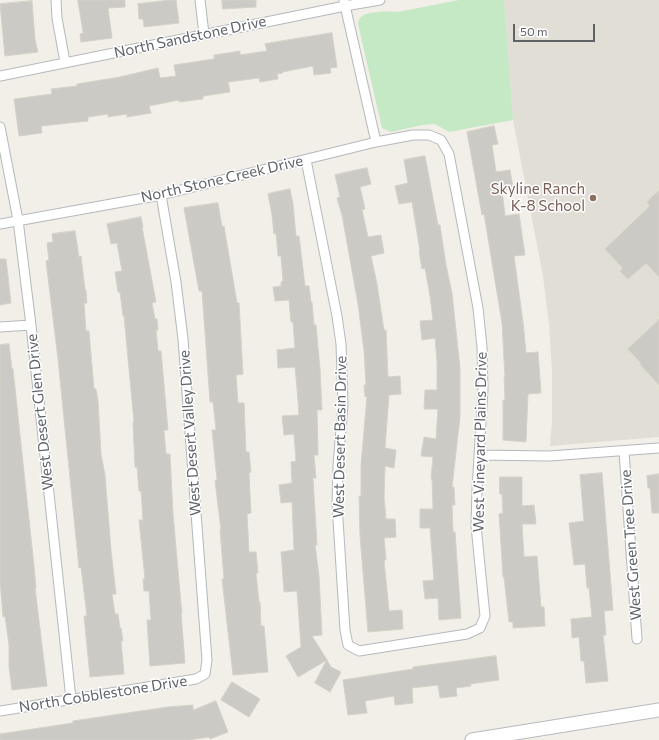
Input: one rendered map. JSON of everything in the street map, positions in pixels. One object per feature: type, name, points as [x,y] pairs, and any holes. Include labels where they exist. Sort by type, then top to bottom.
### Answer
[{"type":"main road","points":[[472,740],[659,710]]},
{"type":"street","points":[[56,0],[57,18],[65,62]]},
{"type":"street","points":[[200,0],[204,34]]},
{"type":"street","name":"North Sandstone Drive","points":[[0,76],[204,34],[344,3],[380,0]]},
{"type":"street","points":[[344,3],[376,142]]},
{"type":"street","name":"West Desert Glen Drive","points":[[0,127],[18,220],[31,324],[71,699]]},
{"type":"street","name":"North Stone Creek Drive","points":[[0,224],[161,195],[376,142],[413,135],[429,135],[441,140]]},
{"type":"street","name":"West Vineyard Plains Drive","points":[[441,140],[450,154],[478,308],[482,347],[483,389],[476,526],[485,616],[480,628]]},
{"type":"street","name":"West Desert Basin Drive","points":[[306,160],[337,316],[341,344],[343,404],[338,466],[337,504],[345,630],[348,644],[359,651],[467,634],[480,628]]},
{"type":"street","name":"West Desert Valley Drive","points":[[161,195],[184,339],[207,660],[205,674]]},
{"type":"street","points":[[0,327],[31,324]]},
{"type":"street","points":[[480,455],[549,456],[659,448]]},
{"type":"street","name":"West Green Tree Drive","points":[[624,451],[638,639]]},
{"type":"street","name":"North Cobblestone Drive","points":[[0,711],[196,679],[205,674]]},
{"type":"shaded area","name":"Skyline Ranch K-8 School","points":[[504,0],[659,0],[659,437],[550,446],[552,421],[552,372],[549,324],[543,276],[513,120]]},
{"type":"green space","points":[[459,0],[504,0],[513,120],[449,132],[435,124],[422,125],[391,132],[382,128],[358,24],[360,19],[367,14],[372,13],[398,12]]},
{"type":"building","points":[[78,0],[125,0],[125,7],[108,8],[112,38],[81,42],[80,34],[83,33]]},
{"type":"building","points":[[176,0],[179,23],[144,27],[143,19],[139,19],[138,4]]},
{"type":"building","points":[[222,0],[256,0],[256,7],[223,9]]},
{"type":"building","points":[[32,1],[35,40],[38,52],[5,56],[0,4]]},
{"type":"building","points":[[332,33],[337,67],[330,68],[331,73],[314,75],[313,66],[282,72],[283,73],[277,74],[278,79],[260,82],[259,78],[228,82],[230,92],[203,96],[203,99],[179,102],[179,100],[149,106],[151,113],[127,117],[127,114],[108,117],[108,114],[88,117],[88,121],[41,126],[42,133],[19,136],[14,99],[52,94],[51,89],[77,86],[77,84],[120,77],[158,68],[160,78],[176,76],[174,65],[214,59],[214,55],[240,51],[240,55],[267,51],[265,44]]},
{"type":"building","points":[[494,126],[498,144],[492,145],[496,172],[510,170],[513,188],[502,190],[505,216],[519,214],[525,255],[514,256],[526,353],[538,352],[541,393],[528,394],[526,442],[503,440],[503,400],[505,400],[505,377],[502,323],[484,214],[482,215],[467,132]]},
{"type":"building","points":[[425,156],[438,225],[440,225],[452,293],[460,368],[460,417],[452,487],[454,487],[455,505],[452,505],[461,618],[439,620],[438,598],[425,599],[423,581],[434,580],[430,528],[420,528],[420,509],[433,509],[431,479],[433,457],[421,456],[424,437],[436,439],[438,409],[424,409],[425,390],[437,390],[435,338],[422,340],[420,321],[433,320],[430,296],[425,268],[422,269],[412,202],[399,204],[395,186],[408,183],[404,160]]},
{"type":"building","points":[[367,168],[371,184],[360,187],[365,209],[362,210],[368,237],[381,235],[384,253],[371,256],[384,330],[386,330],[388,377],[400,376],[401,394],[389,395],[385,448],[396,450],[394,468],[385,466],[384,497],[386,519],[395,519],[396,537],[384,538],[386,560],[384,560],[389,611],[402,610],[403,629],[368,632],[360,536],[359,496],[361,496],[361,465],[367,396],[365,397],[364,385],[366,385],[364,350],[358,304],[342,215],[337,198],[340,197],[335,175]]},
{"type":"building","points":[[290,189],[296,236],[299,236],[305,286],[309,286],[314,325],[316,325],[320,369],[322,410],[317,410],[318,455],[314,455],[316,478],[313,478],[317,545],[315,545],[319,576],[322,635],[312,636],[327,660],[298,677],[286,656],[301,647],[297,591],[284,592],[281,552],[294,550],[292,502],[281,503],[279,485],[292,483],[291,462],[296,461],[294,434],[284,435],[282,416],[299,415],[295,367],[278,368],[277,350],[295,348],[293,322],[291,322],[289,300],[275,301],[273,287],[281,286],[281,282],[283,281],[281,256],[278,256],[276,233],[274,234],[268,194]]},
{"type":"building","points":[[659,191],[659,277],[646,263],[628,279],[620,271],[623,268],[605,249],[650,206],[647,202]]},
{"type":"building","points":[[218,203],[222,227],[224,226],[237,303],[239,303],[243,374],[236,375],[238,403],[244,403],[246,452],[249,452],[251,472],[249,473],[251,513],[247,514],[249,552],[256,552],[258,573],[256,573],[260,602],[261,626],[264,626],[268,672],[233,675],[222,579],[224,579],[221,530],[215,481],[217,480],[212,430],[216,430],[213,402],[210,402],[202,291],[199,291],[184,208]]},
{"type":"building","points":[[141,217],[156,302],[152,303],[155,319],[157,319],[158,330],[156,330],[158,351],[161,351],[168,430],[164,430],[166,454],[170,454],[173,514],[185,663],[150,666],[147,620],[151,620],[149,591],[144,591],[143,579],[145,579],[139,520],[143,520],[141,491],[139,491],[137,467],[135,467],[134,422],[124,316],[115,272],[122,271],[117,243],[111,244],[107,224]]},
{"type":"building","points":[[75,231],[79,257],[81,256],[86,290],[87,303],[84,303],[86,331],[89,331],[94,389],[96,389],[98,401],[101,454],[105,475],[116,594],[112,594],[115,614],[118,614],[123,641],[121,641],[124,674],[90,677],[84,616],[87,616],[81,567],[79,568],[58,359],[46,261],[49,260],[47,243],[53,242],[52,234]]},
{"type":"building","points":[[0,259],[6,259],[11,303],[0,305]]},
{"type":"building","points":[[659,320],[659,385],[628,349]]},
{"type":"building","points":[[9,344],[13,369],[34,566],[35,588],[47,686],[12,690],[9,667],[9,645],[5,616],[3,617],[0,580],[0,345]]},
{"type":"building","points":[[602,473],[613,610],[604,611],[606,635],[603,635],[608,681],[586,683],[584,661],[581,661],[579,637],[572,638],[571,619],[592,617],[589,588],[587,588],[585,564],[574,565],[569,523],[584,521],[580,475]]},
{"type":"building","points":[[659,474],[659,513],[652,513],[650,488],[648,488],[647,476]]},
{"type":"building","points":[[500,477],[522,477],[522,506],[534,505],[536,524],[522,524],[524,557],[537,556],[541,607],[544,607],[545,626],[513,628],[513,622],[509,622],[503,577],[499,514],[503,513],[502,494],[500,494]]},
{"type":"building","points":[[496,656],[499,680],[470,684],[471,686],[456,688],[457,696],[440,698],[438,685],[412,688],[413,703],[395,705],[394,696],[365,701],[367,713],[348,715],[343,680],[413,669],[413,667]]},
{"type":"building","points":[[327,660],[331,667],[341,672],[330,692],[315,683]]},
{"type":"building","points":[[232,682],[260,699],[249,717],[221,700]]},
{"type":"building","points":[[216,701],[228,732],[210,739],[209,737],[189,740],[0,740],[0,734],[73,723],[73,721],[168,707],[193,705],[193,710]]},
{"type":"place","name":"Skyline Ranch K-8 School","points":[[593,198]]}]
